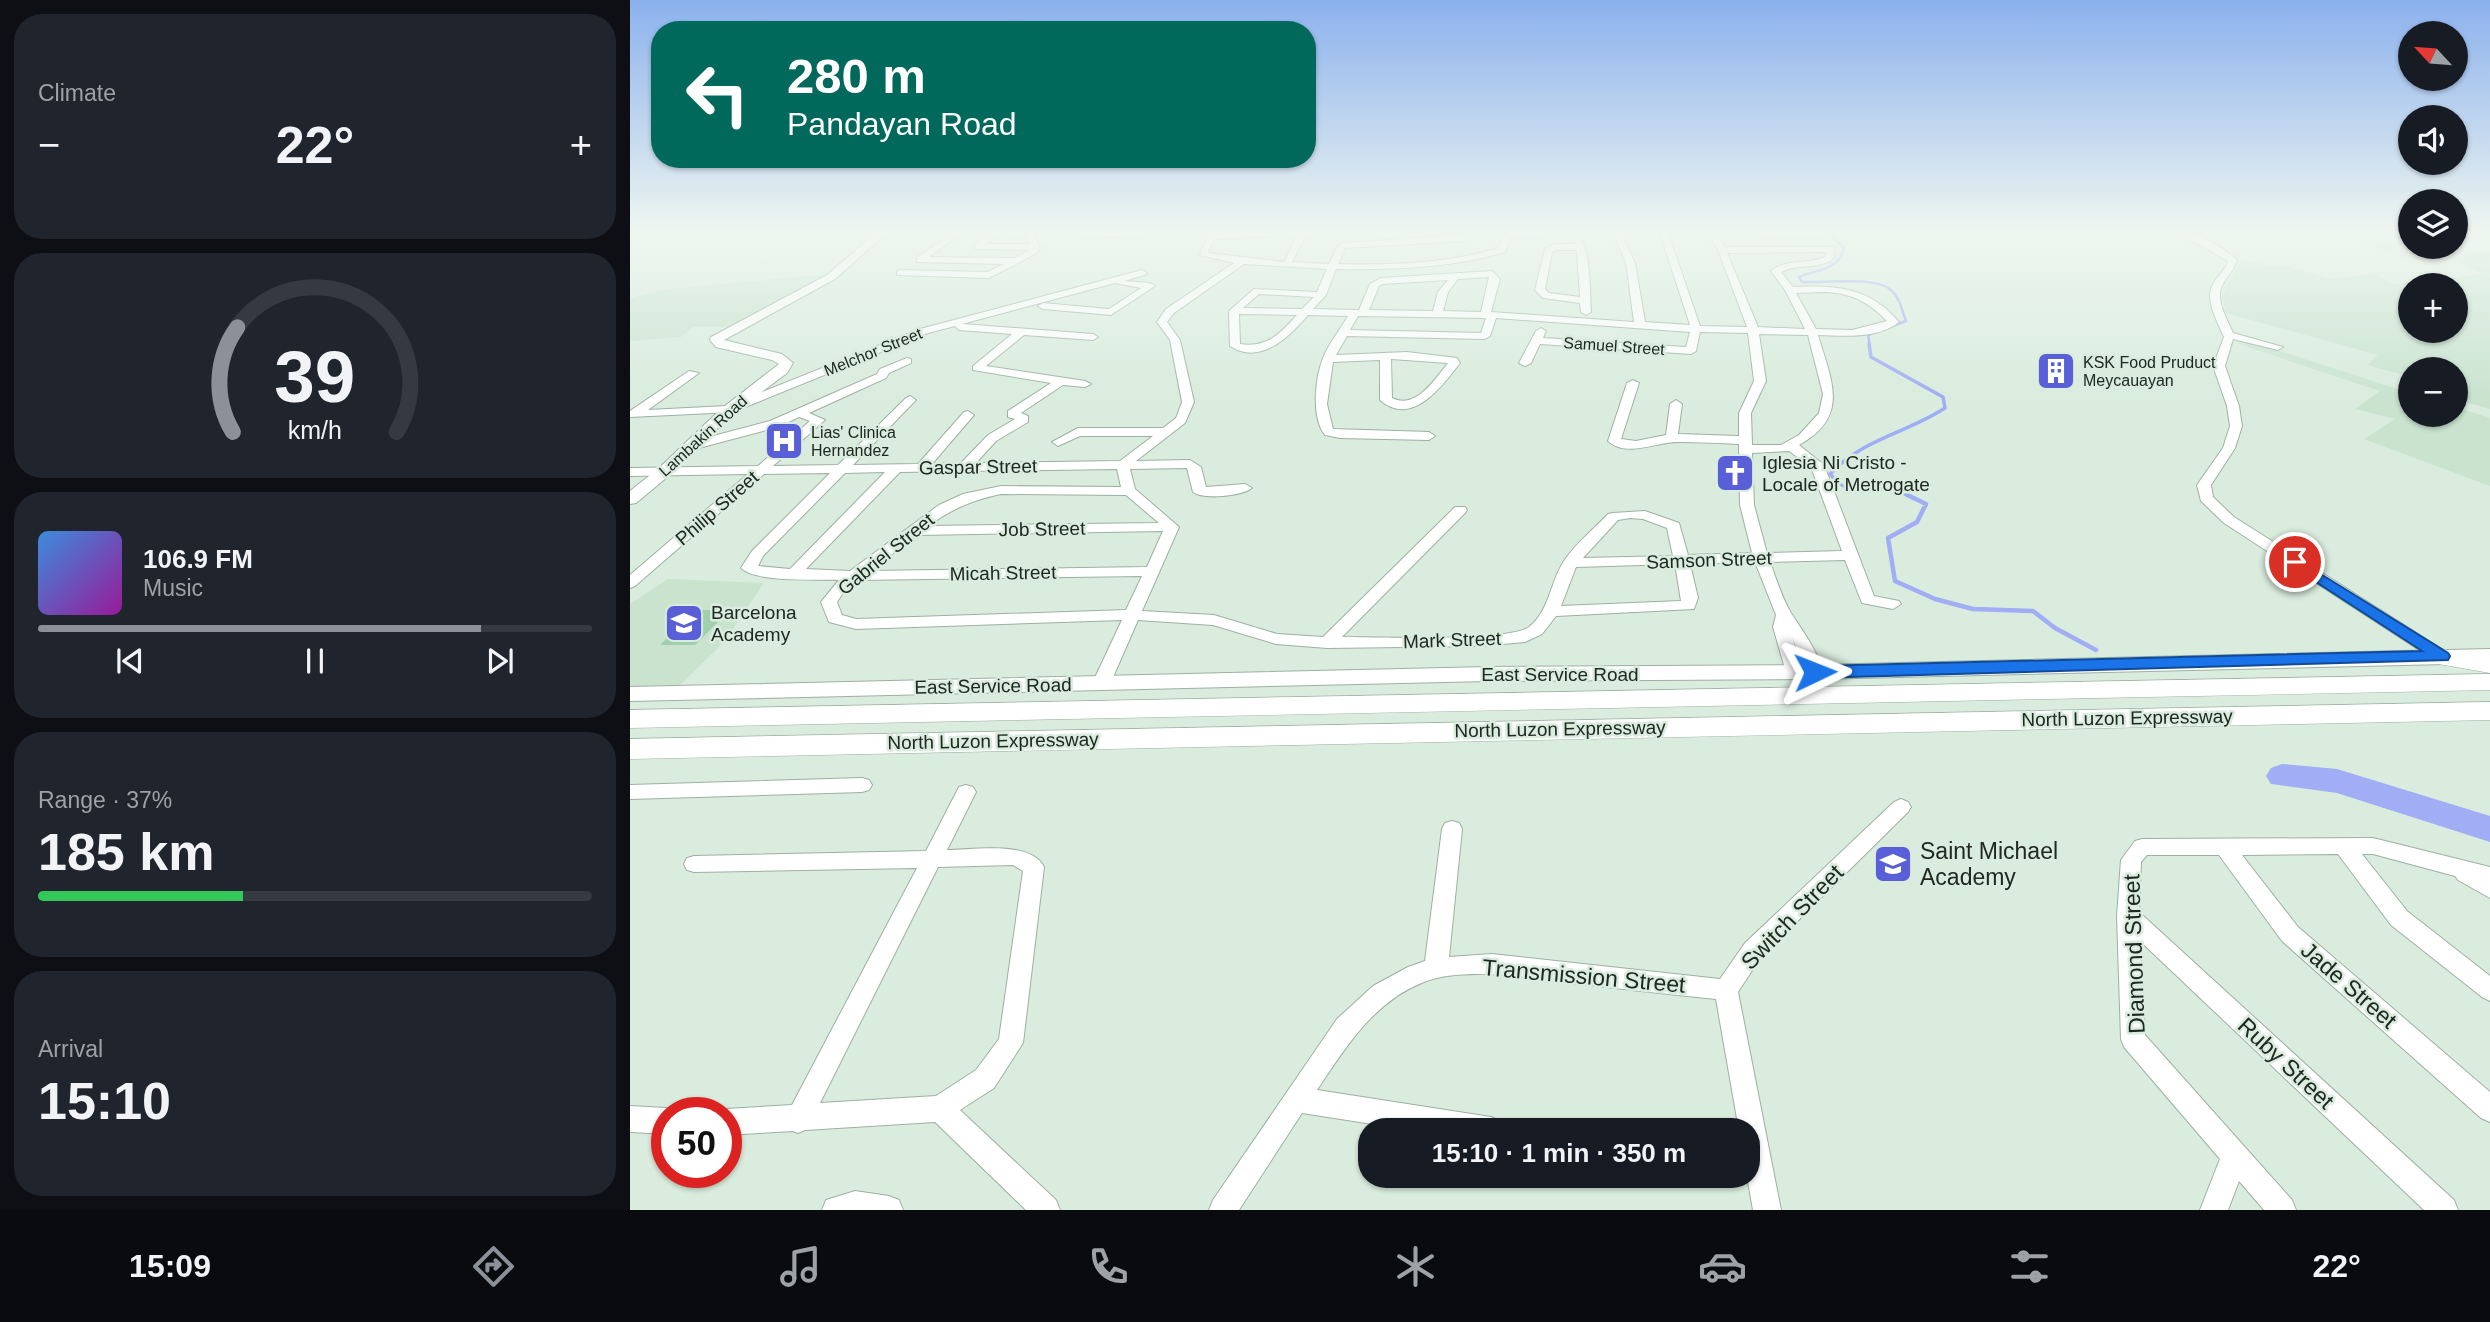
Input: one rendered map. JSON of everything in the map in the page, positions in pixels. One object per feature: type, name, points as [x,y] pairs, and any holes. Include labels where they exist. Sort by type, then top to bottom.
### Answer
[{"type":"highway","points":[[2442,656],[2490,665]]},
{"type":"highway","name":"North Luzon Expressway","points":[[630,719],[2490,682]]},
{"type":"highway","name":"North Luzon Expressway","points":[[630,749],[2490,711]]},
{"type":"highway","points":[[2366,715],[2490,720]]},
{"type":"main road","name":"Lambakin Road","points":[[630,499],[665,471],[729,410],[782,370],[786,363],[777,357],[721,344],[716,340],[813,286]]},
{"type":"main road","name":"East Service Road","points":[[630,694],[1489,674],[1805,672],[2490,656]]},
{"type":"street","name":"Melchor Street","points":[[693,373],[634,414],[729,410],[942,326],[1095,286]]},
{"type":"street","points":[[1030,305],[1111,312],[1149,286]]},
{"type":"street","points":[[1101,684],[1172,527],[1129,491],[1123,465],[1181,420],[1188,402],[1175,340],[1162,322],[1170,311],[1205,286]]},
{"type":"street","points":[[1234,311],[1235,346],[1253,350],[1270,346],[1281,339],[1321,295],[1324,286]]},
{"type":"street","points":[[1375,286],[1359,313],[1342,333],[1328,359],[1321,404],[1325,427],[1329,432],[1340,434],[1429,436]]},
{"type":"street","points":[[1437,314],[1443,292],[1447,286]]},
{"type":"street","points":[[1342,333],[1485,336],[1494,286]]},
{"type":"street","points":[[1541,286],[1540,290],[1546,296],[1587,301]]},
{"type":"street","points":[[1585,286],[1586,321]]},
{"type":"street","points":[[1634,286],[1640,326]]},
{"type":"street","points":[[1682,286],[1696,329]]},
{"type":"street","points":[[1736,286],[1753,329],[1760,381],[1745,413],[1747,505],[1761,559],[1784,615],[1781,627],[1805,672]]},
{"type":"street","points":[[1633,383],[1614,441],[1621,444],[1642,445],[1674,438],[1783,449],[1803,438],[1825,414],[1829,394],[1812,332],[1787,286]]},
{"type":"street","points":[[2216,286],[2215,301],[2228,335],[2219,366],[2233,406],[2236,426],[2230,448],[2204,485],[2206,498],[2230,520],[2442,656]]},
{"type":"street","points":[[1234,311],[1488,315],[1696,329],[1852,333],[1883,327],[1894,321],[1855,291],[1842,287],[1790,290]]},
{"type":"street","points":[[1234,311],[1257,291],[1321,295]]},
{"type":"street","points":[[1525,363],[1538,341],[1546,318]]},
{"type":"street","points":[[942,326],[1093,337]]},
{"type":"street","name":"Samuel Street","points":[[1538,341],[1691,351],[1696,329]]},
{"type":"street","points":[[1022,331],[977,368],[1085,384]]},
{"type":"street","points":[[2228,335],[2278,347]]},
{"type":"street","points":[[1328,359],[1385,357],[1443,358],[1453,360],[1454,363],[1422,401],[1412,405],[1391,404],[1386,400],[1385,357]]},
{"type":"street","points":[[691,446],[774,424],[882,376],[884,371],[907,361]]},
{"type":"street","points":[[965,467],[992,438],[1024,419],[1012,414],[1061,381]]},
{"type":"street","points":[[843,468],[910,400]]},
{"type":"street","points":[[1674,438],[1672,435],[1676,404]]},
{"type":"street","name":"Philip Street","points":[[630,583],[820,420],[799,413]]},
{"type":"street","points":[[922,467],[968,415]]},
{"type":"street","points":[[1058,442],[1078,432],[1163,432]]},
{"type":"street","points":[[1790,445],[1817,465],[1868,600],[1893,604]]},
{"type":"street","name":"Gaspar Street","points":[[630,472],[1190,464],[1194,467],[1200,492],[1245,488]]},
{"type":"street","name":"Micah Street","points":[[843,468],[757,554],[749,568],[762,572],[854,576],[1152,571]]},
{"type":"street","points":[[793,574],[897,468]]},
{"type":"street","name":"Gabriel Street","points":[[1129,491],[990,492],[968,497],[944,508],[913,531],[839,587],[829,602],[835,618],[856,624],[1130,615]]},
{"type":"street","points":[[1327,643],[1460,510]]},
{"type":"street","name":"Mark Street","points":[[1130,615],[1214,620],[1276,639],[1327,643],[1525,637],[1536,630],[1551,611],[1570,562],[1613,517],[1644,515],[1674,526],[1683,562]]},
{"type":"street","name":"Job Street","points":[[913,531],[1172,527]]},
{"type":"street","name":"Samson Street","points":[[1570,562],[1683,562],[1849,555]]},
{"type":"street","points":[[1551,611],[1688,606],[1690,598],[1683,562]]},
{"type":"street","points":[[630,792],[862,785]]},
{"type":"street","points":[[798,1120],[966,792]]},
{"type":"street","name":"Switch Street","points":[[1726,990],[1753,950],[1901,807]]},
{"type":"street","points":[[1436,968],[1452,829]]},
{"type":"street","name":"Jade Street","points":[[2224,846],[2290,934],[2490,1109]]},
{"type":"street","points":[[2344,846],[2399,918],[2490,990]]},
{"type":"street","name":"Diamond Street","points":[[2282,1210],[2133,1039],[2128,916],[2131,860],[2142,847],[2372,846],[2490,876]]},
{"type":"street","points":[[694,864],[930,861],[1016,857],[1034,867],[1011,1043],[985,1079],[940,1109],[742,1122]]},
{"type":"street","points":[[2454,867],[2490,889]]},
{"type":"street","name":"Ruby Street","points":[[2128,916],[2444,1210]]},
{"type":"street","name":"Transmission Street","points":[[1223,1210],[1345,1027],[1381,994],[1416,974],[1436,968],[1492,964],[1726,990]]},
{"type":"street","points":[[1726,990],[1746,1118]]},
{"type":"street","points":[[1298,1100],[1414,1118]]},
{"type":"street","points":[[940,1109],[1046,1210]]},
{"type":"street","points":[[630,1119],[651,1120]]},
{"type":"street","points":[[2214,1210],[2234,1157]]},
{"type":"street","points":[[1760,1188],[1767,1210]]},
{"type":"street","points":[[836,1210],[855,1205],[889,1210]]},
{"type":"shaded area","points":[[807,286],[728,327],[693,327],[681,337],[630,341],[630,298],[667,289]]},
{"type":"shaded area","points":[[2227,286],[2398,286],[2398,343],[2468,343],[2468,286],[2490,286],[2490,409],[2468,403],[2468,357],[2398,357],[2398,374],[2367,365],[2378,355],[2226,313],[2222,296]]},
{"type":"shaded area","points":[[2240,338],[2398,389],[2398,427],[2468,427],[2468,411],[2490,418],[2490,486],[2364,439],[2395,419],[2355,409],[2380,391],[2239,344]]},
{"type":"shaded area","name":"Barcelona Academy","points":[[668,579],[764,583],[724,642],[680,685],[630,686],[630,604]]},
{"type":"green space","points":[[696,610],[730,610],[695,645],[660,645]]},
{"type":"waterway","points":[[1870,346],[1868,335],[1906,321],[1897,297],[1884,286]]},
{"type":"waterway","points":[[1855,490],[1839,483],[1830,474],[1857,452],[1945,408],[1943,397],[1871,357],[1869,344]]},
{"type":"waterway","points":[[1849,490],[1855,490]]},
{"type":"waterway","points":[[1855,490],[1871,490]]},
{"type":"waterway","points":[[1855,490],[1901,492]]},
{"type":"waterway","points":[[1897,490],[1901,492]]},
{"type":"waterway","points":[[1901,492],[1926,504],[1917,522],[1888,538],[1895,581],[1935,599],[1973,609],[2033,611],[2055,628],[2096,650]]},
{"type":"waterway","points":[[2282,776],[2337,781],[2490,829]]},
{"type":"place","name":"KSK Food Pruduct Meycauayan","points":[[2056,371]]},
{"type":"place","name":"Lias' Clinica Hernandez","points":[[784,441]]},
{"type":"place","name":"Iglesia Ni Cristo - Locale of Metrogate","points":[[1735,473]]},
{"type":"place","name":"Barcelona Academy","points":[[684,623]]},
{"type":"place","name":"Saint Michael Academy","points":[[1893,864]]},
{"type":"route","points":[[1815,672],[2442,656],[2295,562]]}]
